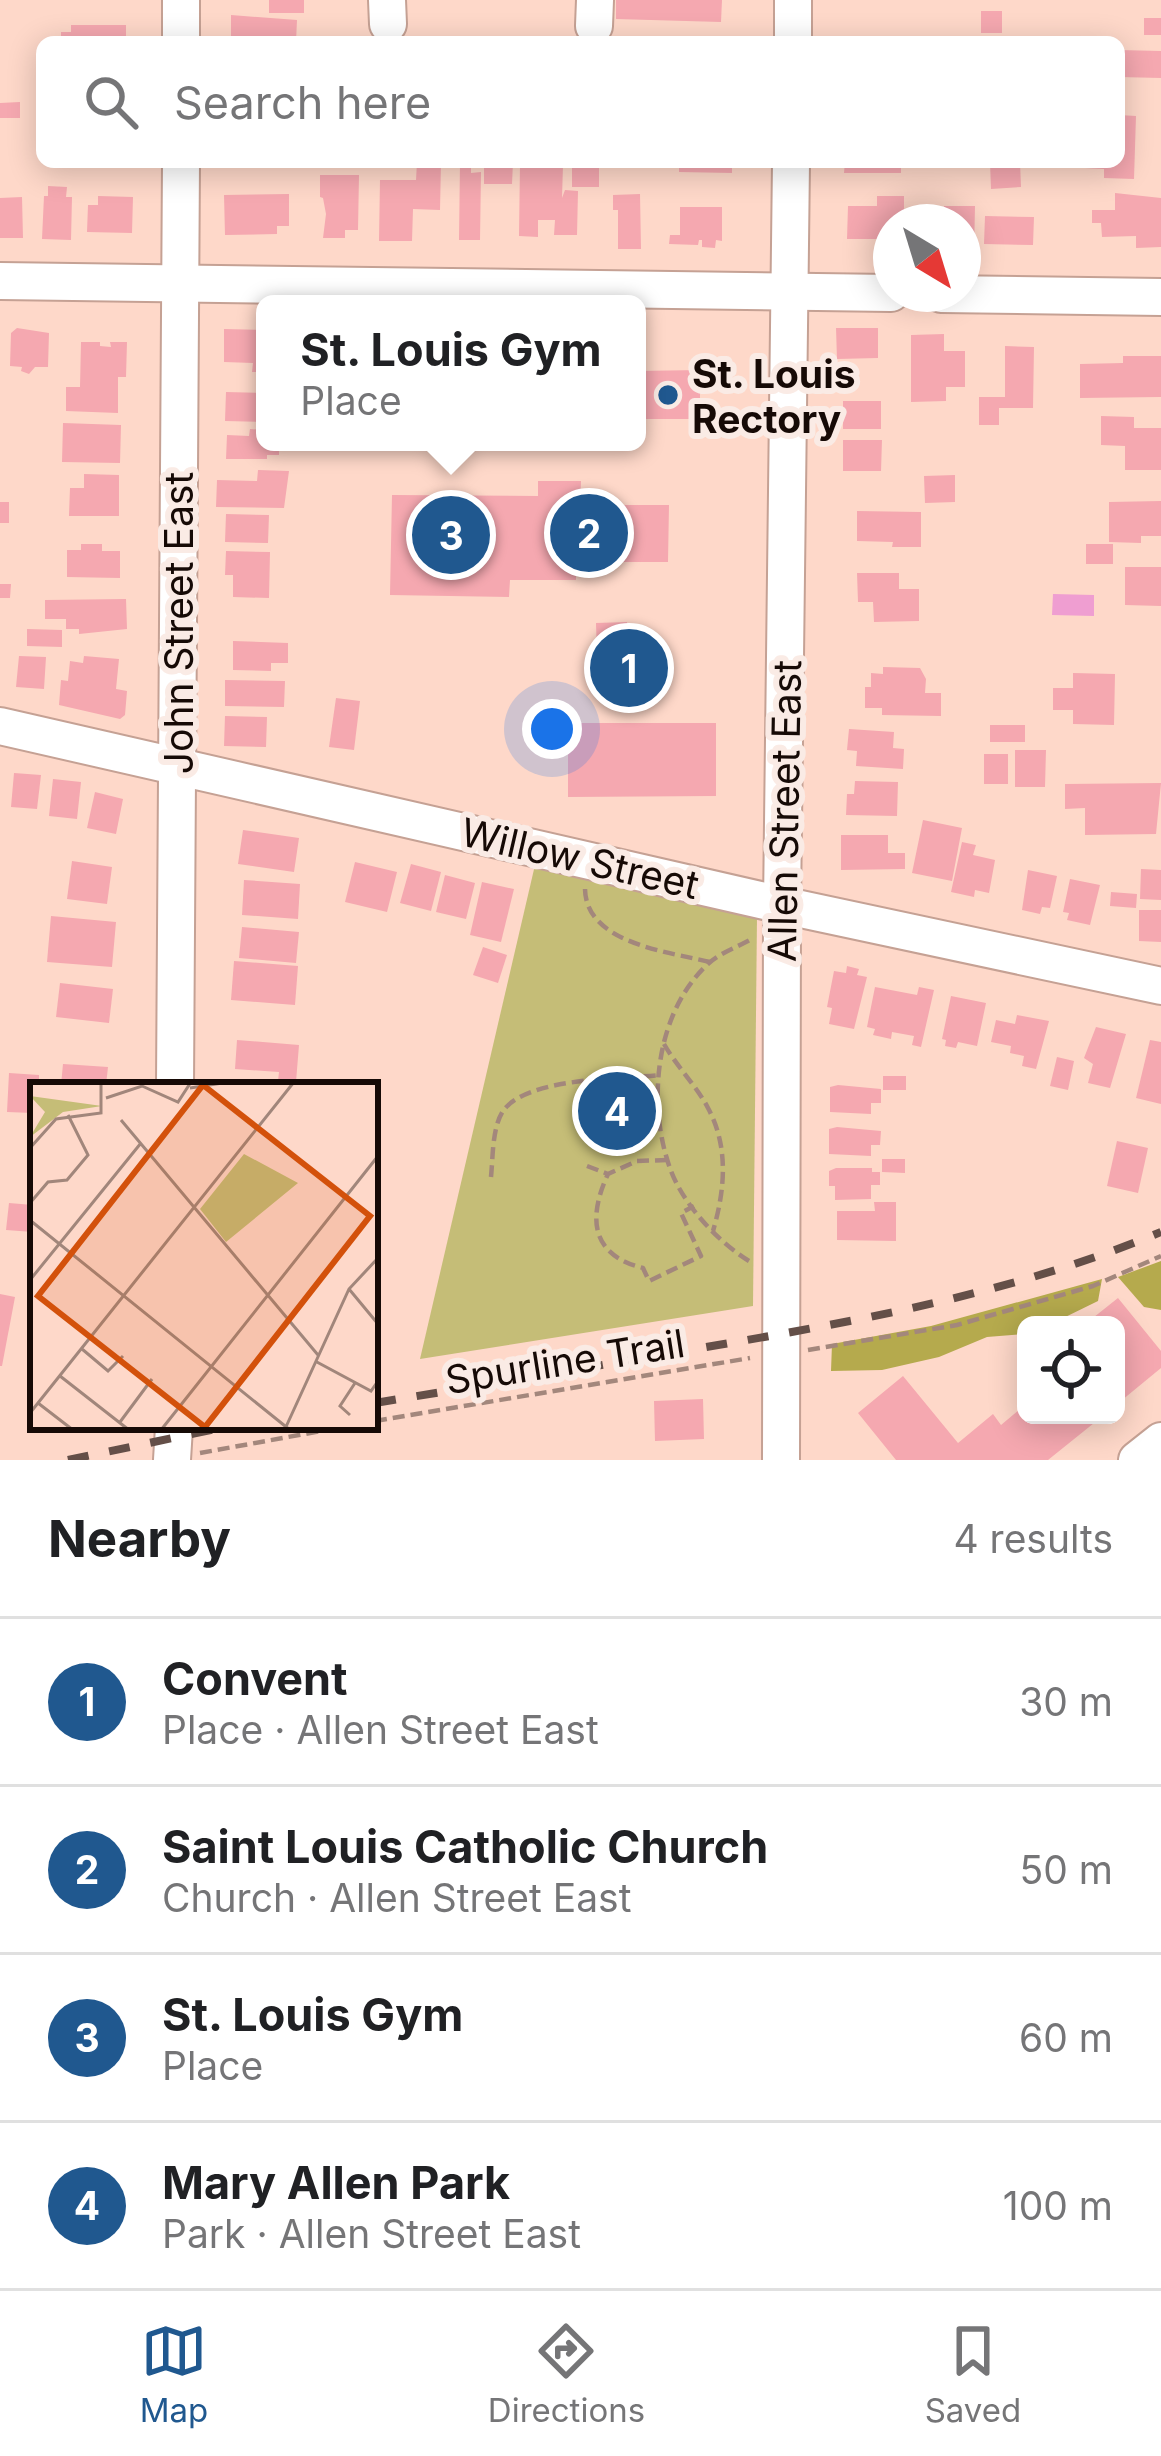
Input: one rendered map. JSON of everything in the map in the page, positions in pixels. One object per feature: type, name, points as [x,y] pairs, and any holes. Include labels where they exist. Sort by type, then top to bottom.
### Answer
[{"type":"street","points":[[181,36],[182,0]]},
{"type":"street","points":[[793,36],[794,0]]},
{"type":"street","name":"John Street East","points":[[176,1082],[181,168]]},
{"type":"street","name":"Allen Street East","points":[[781,1460],[782,1270],[771,920],[791,168]]},
{"type":"street","points":[[0,281],[873,293]]},
{"type":"street","points":[[981,295],[1161,297]]},
{"type":"street","name":"Willow Street","points":[[0,726],[588,860],[771,920],[1161,986]]},
{"type":"street","points":[[1137,1460],[1161,1442]]},
{"type":"path","points":[[588,860],[586,902],[596,918],[619,936],[652,950],[710,962]]},
{"type":"path","points":[[771,920],[710,962],[670,1018],[663,1041],[660,1128],[672,1173],[713,1231],[748,1261],[782,1270]]},
{"type":"path","points":[[663,1041],[709,1109],[721,1141],[721,1205],[713,1231]]},
{"type":"path","points":[[490,1177],[497,1124],[512,1102],[555,1086],[660,1075]]},
{"type":"path","points":[[668,1160],[637,1161],[608,1174],[594,1208],[596,1232],[619,1258],[644,1268],[650,1281],[701,1256],[681,1213],[694,1206]]},
{"type":"path","points":[[587,1166],[608,1174]]},
{"type":"path","points":[[802,1351],[957,1325],[1093,1286],[1161,1256]]},
{"type":"path","name":"Spurline Trail","points":[[378,1420],[756,1357]]},
{"type":"path","points":[[179,1447],[318,1430]]},
{"type":"shaded area","points":[[1053,594],[1094,595],[1094,616],[1052,615]]},
{"type":"shaded area","points":[[535,865],[757,916],[753,1306],[420,1359]]},
{"type":"shaded area","points":[[1161,1261],[1161,1310],[1144,1307],[1118,1277]]},
{"type":"shaded area","points":[[1102,1279],[1098,1301],[1067,1316],[1017,1316],[1017,1335],[987,1337],[939,1357],[882,1370],[831,1371],[832,1344],[931,1326]]},
{"type":"building","points":[[269,0],[304,0],[304,13],[269,13]]},
{"type":"building","points":[[616,0],[722,0],[721,22],[616,19]]},
{"type":"building","points":[[981,11],[1002,11],[1002,33],[981,33]]},
{"type":"building","points":[[231,15],[297,20],[296,36],[231,36]]},
{"type":"building","points":[[1144,18],[1161,18],[1161,35],[1144,35]]},
{"type":"building","points":[[71,25],[126,25],[126,36],[61,36],[61,32],[71,32]]},
{"type":"building","points":[[1125,50],[1161,51],[1161,78],[1125,77]]},
{"type":"building","points":[[20,102],[20,118],[0,118],[0,103]]},
{"type":"building","points":[[1125,115],[1136,116],[1134,179],[1104,178],[1104,169],[1085,168],[1125,168]]},
{"type":"building","points":[[417,168],[441,168],[440,210],[413,209],[412,241],[379,241],[380,180],[416,180]]},
{"type":"building","points":[[460,168],[471,168],[471,173],[481,172],[480,240],[459,240]]},
{"type":"building","points":[[484,168],[513,168],[512,184],[484,184]]},
{"type":"building","points":[[520,168],[563,168],[562,198],[565,190],[578,191],[577,235],[554,235],[555,220],[538,220],[538,237],[519,236]]},
{"type":"building","points":[[572,168],[599,168],[599,187],[572,187]]},
{"type":"building","points":[[679,168],[732,168],[732,173],[679,172]]},
{"type":"building","points":[[844,168],[901,168],[901,173],[844,173]]},
{"type":"building","points":[[990,168],[1020,168],[1021,187],[991,189]]},
{"type":"building","points":[[320,175],[359,175],[358,230],[345,230],[345,238],[323,238],[326,214]]},
{"type":"building","points":[[48,186],[67,187],[66,197],[72,197],[71,240],[42,239]]},
{"type":"building","points":[[1115,193],[1161,198],[1161,247],[1136,248],[1136,236],[1102,237],[1101,223],[1092,223],[1092,210],[1115,210]]},
{"type":"building","points":[[289,194],[289,226],[277,226],[277,234],[225,235],[224,195]]},
{"type":"building","points":[[640,194],[641,249],[618,249],[613,195]]},
{"type":"building","points":[[98,196],[133,197],[132,233],[87,232],[88,205],[98,205]]},
{"type":"building","points":[[877,196],[904,196],[904,204],[877,204]]},
{"type":"building","points":[[22,197],[23,238],[0,238],[0,198]]},
{"type":"building","points":[[848,206],[873,206],[873,239],[847,239]]},
{"type":"building","points":[[680,207],[722,207],[722,241],[716,240],[715,248],[702,247],[702,240],[698,245],[669,244],[670,235],[680,235]]},
{"type":"building","points":[[985,216],[1034,217],[1033,245],[984,244]]},
{"type":"building","points":[[17,328],[49,333],[48,367],[35,367],[29,374],[22,367],[10,366],[11,333]]},
{"type":"building","points":[[836,328],[878,328],[878,358],[837,359]]},
{"type":"building","points":[[224,329],[256,330],[256,372],[252,372],[253,363],[224,362]]},
{"type":"building","points":[[944,334],[944,351],[965,351],[965,387],[946,387],[946,401],[911,402],[911,335]]},
{"type":"building","points":[[81,342],[111,347],[110,342],[127,342],[126,377],[118,377],[118,413],[66,411],[66,387],[80,387]]},
{"type":"building","points":[[1005,346],[1034,347],[1033,408],[999,408],[999,425],[979,425],[979,397],[1005,397]]},
{"type":"building","points":[[1123,356],[1161,356],[1161,397],[1080,398],[1080,364],[1123,363]]},
{"type":"building","name":"St. Louis Rectory","points":[[700,370],[700,419],[646,419],[646,371]]},
{"type":"building","points":[[226,392],[256,393],[256,422],[225,421]]},
{"type":"building","points":[[843,401],[881,401],[881,429],[843,429]]},
{"type":"building","points":[[1101,416],[1134,417],[1134,428],[1161,428],[1161,470],[1125,470],[1125,446],[1101,445]]},
{"type":"building","points":[[63,423],[121,425],[120,463],[62,462]]},
{"type":"building","points":[[250,429],[256,429],[256,451],[279,451],[279,455],[226,459],[227,435],[249,436]]},
{"type":"building","points":[[843,440],[882,440],[881,471],[843,471]]},
{"type":"building","points":[[258,470],[289,471],[284,508],[216,507],[217,480],[257,481]]},
{"type":"building","points":[[84,474],[119,475],[119,516],[69,516],[70,488],[84,488]]},
{"type":"building","points":[[955,475],[955,502],[925,503],[924,476]]},
{"type":"building","points":[[538,481],[581,481],[580,505],[669,505],[668,562],[576,562],[576,580],[510,580],[509,597],[390,595],[392,495],[538,496]]},
{"type":"building","points":[[1161,501],[1161,536],[1141,536],[1141,543],[1109,542],[1109,502]]},
{"type":"building","points":[[0,502],[9,502],[9,523],[0,523]]},
{"type":"building","points":[[857,511],[921,512],[921,547],[857,541]]},
{"type":"building","points":[[226,514],[269,515],[268,543],[225,542]]},
{"type":"building","points":[[81,544],[102,544],[102,551],[120,551],[120,578],[67,577],[67,550],[81,550]]},
{"type":"building","points":[[1086,544],[1113,544],[1113,564],[1086,564]]},
{"type":"building","points":[[226,551],[270,552],[269,598],[233,597],[233,575],[225,575]]},
{"type":"building","points":[[1125,567],[1161,567],[1161,606],[1125,605]]},
{"type":"building","points":[[857,573],[899,573],[899,589],[919,589],[919,621],[874,622],[873,602],[858,602]]},
{"type":"building","points":[[0,584],[11,584],[10,598],[0,598]]},
{"type":"building","points":[[126,599],[127,629],[79,634],[79,629],[66,629],[66,619],[45,619],[45,600]]},
{"type":"building","points":[[627,622],[628,646],[660,644],[661,689],[598,692],[596,623]]},
{"type":"building","points":[[27,629],[62,630],[62,647],[27,646]]},
{"type":"building","points":[[233,641],[288,643],[288,663],[271,663],[271,671],[233,670]]},
{"type":"building","points":[[19,656],[46,657],[44,689],[16,687]]},
{"type":"building","points":[[84,656],[119,659],[116,689],[127,691],[125,715],[120,719],[59,705],[61,680],[68,681],[70,661],[83,663]]},
{"type":"building","points":[[883,667],[920,668],[926,679],[925,693],[941,693],[941,716],[882,715],[882,708],[865,708],[871,673],[883,674]]},
{"type":"building","points":[[1073,673],[1115,674],[1114,725],[1073,724],[1073,710],[1053,710],[1053,688],[1073,688]]},
{"type":"building","points":[[225,680],[285,681],[284,707],[225,706]]},
{"type":"building","points":[[336,698],[360,701],[354,750],[329,747]]},
{"type":"building","points":[[225,716],[267,717],[266,747],[224,746]]},
{"type":"building","points":[[568,723],[716,723],[716,796],[568,797]]},
{"type":"building","points":[[990,725],[1025,725],[1025,742],[990,742]]},
{"type":"building","points":[[849,729],[894,732],[893,748],[904,749],[903,769],[856,766],[857,751],[847,750]]},
{"type":"building","points":[[1015,750],[1046,750],[1045,787],[1015,787]]},
{"type":"building","points":[[984,754],[1008,754],[1008,784],[984,784]]},
{"type":"building","points":[[14,773],[41,775],[37,809],[11,807]]},
{"type":"building","points":[[53,779],[81,782],[77,819],[49,816]]},
{"type":"building","points":[[855,781],[898,782],[897,816],[846,815],[847,794],[854,794]]},
{"type":"building","points":[[1161,783],[1156,834],[1085,835],[1085,808],[1065,809],[1065,784]]},
{"type":"building","points":[[95,792],[123,799],[116,834],[87,828]]},
{"type":"building","points":[[923,820],[962,828],[952,881],[912,873]]},
{"type":"building","points":[[243,830],[299,838],[294,872],[238,864]]},
{"type":"building","points":[[841,835],[888,835],[888,853],[905,853],[905,869],[841,870]]},
{"type":"building","points":[[962,842],[976,845],[973,855],[995,860],[989,893],[975,890],[974,897],[951,892]]},
{"type":"building","points":[[72,861],[112,867],[107,904],[67,899]]},
{"type":"building","points":[[355,862],[397,872],[387,912],[345,902]]},
{"type":"building","points":[[411,864],[441,872],[431,911],[400,903]]},
{"type":"building","points":[[1141,869],[1161,870],[1161,900],[1140,899]]},
{"type":"building","points":[[1028,870],[1057,876],[1050,908],[1042,907],[1040,914],[1022,910]]},
{"type":"building","points":[[445,875],[475,883],[466,919],[436,912]]},
{"type":"building","points":[[1070,879],[1100,885],[1090,925],[1067,920],[1069,913],[1063,912]]},
{"type":"building","points":[[244,880],[300,884],[298,919],[242,915]]},
{"type":"building","points":[[482,882],[514,889],[501,942],[470,935]]},
{"type":"building","points":[[1111,892],[1137,894],[1136,908],[1110,906]]},
{"type":"building","points":[[1139,910],[1161,910],[1161,942],[1139,941]]},
{"type":"building","points":[[51,916],[116,922],[112,967],[47,962]]},
{"type":"building","points":[[242,927],[299,932],[296,963],[239,958]]},
{"type":"building","points":[[483,947],[507,955],[498,983],[473,975]]},
{"type":"building","points":[[234,961],[298,966],[295,1005],[231,1000]]},
{"type":"building","points":[[847,966],[867,977],[854,1029],[829,1024],[832,1008],[827,1007],[834,971],[846,973]]},
{"type":"building","points":[[60,983],[113,989],[109,1023],[56,1017]]},
{"type":"building","points":[[875,987],[917,995],[919,987],[934,990],[921,1047],[912,1045],[914,1036],[873,1035],[875,1029],[867,1027]]},
{"type":"building","points":[[951,996],[986,1003],[977,1046],[958,1042],[956,1048],[945,1046],[942,1039]]},
{"type":"building","points":[[1017,1015],[1049,1021],[1036,1069],[1022,1066],[1024,1056],[1010,1053],[1011,1046],[991,1042],[996,1020],[1015,1024]]},
{"type":"building","points":[[1096,1027],[1126,1034],[1110,1088],[1088,1083],[1093,1064],[1084,1058]]},
{"type":"building","points":[[237,1040],[299,1045],[296,1082],[278,1081],[279,1072],[235,1069]]},
{"type":"building","points":[[1150,1040],[1161,1042],[1161,1104],[1136,1098]]},
{"type":"building","points":[[1057,1057],[1074,1061],[1068,1090],[1050,1086]]},
{"type":"building","points":[[63,1064],[108,1067],[106,1082],[61,1082]]},
{"type":"building","points":[[9,1073],[39,1075],[39,1082],[30,1082],[30,1113],[7,1112]]},
{"type":"building","points":[[883,1076],[906,1076],[906,1090],[883,1090]]},
{"type":"building","points":[[830,1087],[881,1089],[881,1103],[871,1103],[871,1114],[830,1112]]},
{"type":"building","points":[[829,1129],[881,1131],[880,1145],[871,1145],[871,1156],[829,1154]]},
{"type":"building","points":[[1117,1141],[1148,1148],[1138,1193],[1107,1186]]},
{"type":"building","points":[[882,1159],[905,1159],[905,1173],[882,1172]]},
{"type":"building","points":[[872,1168],[880,1172],[880,1185],[871,1185],[871,1199],[835,1200],[829,1171]]},
{"type":"building","points":[[874,1202],[896,1202],[896,1241],[837,1240],[837,1211],[875,1211]]},
{"type":"building","points":[[9,1203],[30,1205],[30,1232],[6,1230]]},
{"type":"building","points":[[0,1294],[15,1297],[2,1366],[0,1366]]},
{"type":"building","points":[[1118,1298],[1161,1351],[1161,1368],[1125,1398],[1125,1316],[1095,1316]]},
{"type":"building","points":[[903,1376],[958,1443],[993,1414],[1001,1425],[1017,1412],[1017,1424],[1093,1424],[1048,1460],[896,1460],[858,1413]]},
{"type":"building","points":[[703,1399],[704,1439],[655,1441],[654,1401]]},
{"type":"railway","points":[[378,1402],[887,1313],[1053,1271],[1161,1232]]},
{"type":"railway","points":[[68,1460],[211,1430]]},
{"type":"place","name":"St. Louis Rectory","points":[[668,395]]},
{"type":"place","name":"Saint Louis Catholic Church","points":[[589,533]]},
{"type":"place","name":"St. Louis Gym","points":[[451,535]]},
{"type":"place","name":"Convent","points":[[629,668]]},
{"type":"place","name":"Mary Allen Park","points":[[617,1111]]}]
